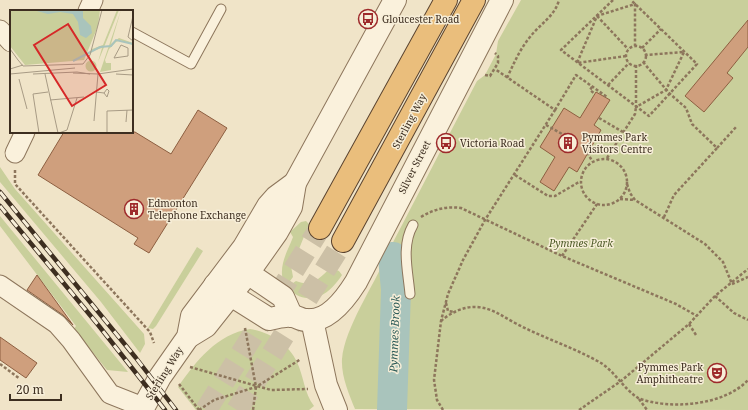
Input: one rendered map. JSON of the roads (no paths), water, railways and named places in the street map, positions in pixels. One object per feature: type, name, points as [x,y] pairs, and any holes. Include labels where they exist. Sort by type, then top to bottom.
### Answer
[{"type":"highway","points":[[320,228],[446,0]]},
{"type":"highway","name":"Sterling Way","points":[[344,241],[474,0]]},
{"type":"street","name":"Sterling Way","points":[[142,409],[160,377],[188,337],[206,326],[223,290],[240,268],[277,232],[291,207],[295,182],[396,0]]},
{"type":"street","name":"Silver Street","points":[[312,320],[331,311],[342,302],[356,282],[502,0]]},
{"type":"street","points":[[0,30],[10,41]]},
{"type":"street","points":[[15,152],[24,133]]},
{"type":"street","points":[[240,268],[283,296],[291,316]]},
{"type":"street","points":[[0,285],[57,324],[71,340],[110,394],[142,409]]},
{"type":"street","points":[[223,290],[269,320],[291,316],[305,320],[312,320],[326,385],[336,410]]},
{"type":"lane","points":[[133,33],[191,64],[221,9]]},
{"type":"lane","points":[[410,294],[406,243],[413,225]]},
{"type":"waterway","name":"Pymmes Brook","points":[[392,410],[396,290],[393,257]]},
{"type":"tunnel","points":[[206,410],[320,228]]},
{"type":"tunnel","points":[[237,410],[343,241]]},
{"type":"railway","points":[[0,192],[136,358],[176,410]]},
{"type":"railway","points":[[0,206],[99,326],[165,410]]},
{"type":"place","name":"Gloucester Road","points":[[368,19]]},
{"type":"place","name":"Victoria Road","points":[[446,143]]},
{"type":"place","name":"Pymmes Park Visitors Centre","points":[[568,143]]},
{"type":"place","name":"Edmonton Telephone Exchange","points":[[134,209]]},
{"type":"place","name":"Pymmes Park Amphitheatre","points":[[717,373]]},
{"type":"park label","name":"Pymmes Park","points":[[581,243]]}]
